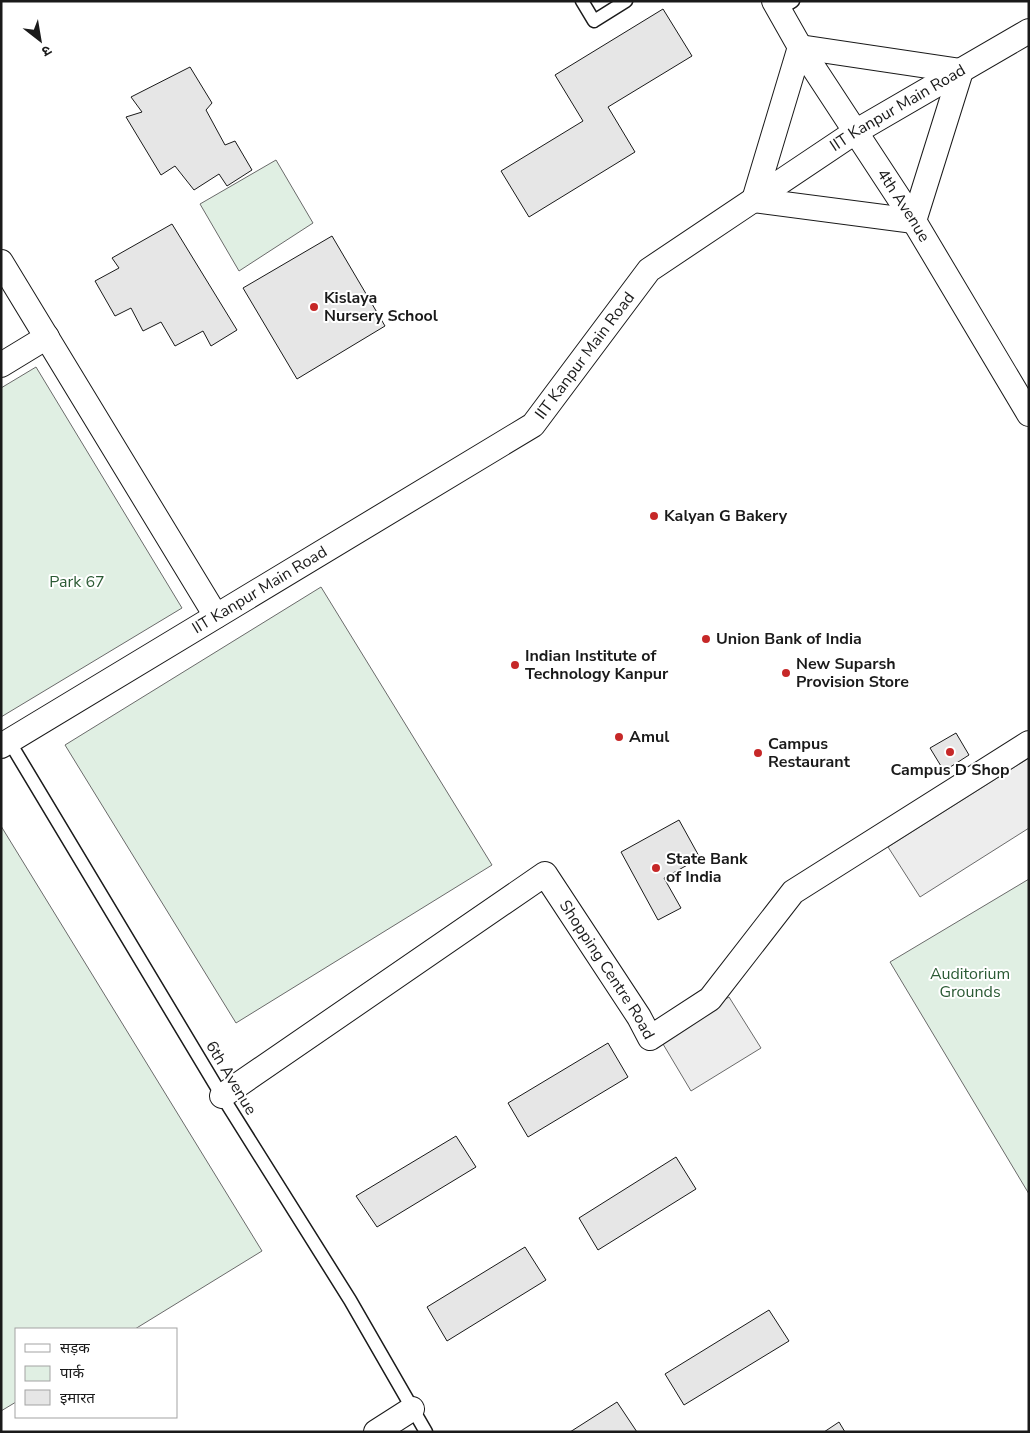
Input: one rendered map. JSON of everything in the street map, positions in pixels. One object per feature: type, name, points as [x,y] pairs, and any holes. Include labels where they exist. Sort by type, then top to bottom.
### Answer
[{"type":"street","name":"4th Avenue","points":[[782,4],[800,47],[914,221],[1029,414]]},
{"type":"street","name":"IIT Kanpur Main Road","points":[[5,743],[533,425],[649,270],[855,132],[1029,31]]},
{"type":"street","points":[[800,47],[961,71],[914,221],[754,200],[800,47]]},
{"type":"street","points":[[1,262],[216,616]]},
{"type":"street","points":[[1,365],[47,337]]},
{"type":"street","name":"Shopping Centre Road","points":[[222,1096],[545,874],[639,1017],[650,1038],[710,999],[793,892],[1029,743]]},
{"type":"street","points":[[376,1432],[412,1409]]},
{"type":"lane","points":[[582,1],[594,21],[626,1]]},
{"type":"lane","name":"6th Avenue","points":[[5,743],[350,1300],[426,1432]]},
{"type":"green space","points":[[276,160],[313,223],[239,271],[200,204]]},
{"type":"green space","name":"Park 67","points":[[36,367],[182,608],[1,717],[1,388]]},
{"type":"green space","points":[[321,587],[492,865],[236,1023],[65,745]]},
{"type":"green space","points":[[1,826],[262,1251],[137,1328],[15,1328],[15,1403],[1,1411]]},
{"type":"green space","name":"Auditorium Grounds","points":[[1029,879],[1029,1194],[890,962]]},
{"type":"shaded area","points":[[1029,758],[1029,828],[920,897],[888,847]]},
{"type":"shaded area","points":[[729,997],[761,1048],[691,1091],[660,1039]]},
{"type":"building","points":[[663,9],[692,56],[608,107],[635,152],[529,217],[501,171],[583,121],[555,75]]},
{"type":"building","points":[[190,67],[212,103],[206,110],[225,145],[235,141],[252,170],[227,186],[219,174],[194,190],[175,166],[161,175],[126,117],[142,112],[131,97]]},
{"type":"building","points":[[172,224],[237,330],[211,346],[203,331],[175,346],[161,322],[143,331],[131,308],[115,316],[95,281],[119,268],[112,258]]},
{"type":"building","name":"Kislaya Nursery School","points":[[332,236],[385,326],[297,379],[243,288]]},
{"type":"building","name":"Campus D Shop","points":[[956,733],[969,755],[944,771],[930,748]]},
{"type":"building","name":"State Bank of India","points":[[679,820],[700,858],[664,878],[681,908],[658,920],[621,852]]},
{"type":"building","points":[[608,1043],[628,1077],[528,1137],[508,1103]]},
{"type":"building","points":[[456,1136],[476,1167],[377,1227],[356,1196]]},
{"type":"building","points":[[676,1157],[696,1189],[598,1250],[579,1218]]},
{"type":"building","points":[[525,1247],[546,1280],[447,1341],[427,1307]]},
{"type":"building","points":[[769,1310],[789,1341],[684,1405],[665,1374]]},
{"type":"building","points":[[617,1402],[637,1432],[570,1432]]},
{"type":"building","points":[[839,1422],[845,1432],[824,1432]]},
{"type":"place","name":"Kislaya Nursery School","points":[[314,307]]},
{"type":"place","name":"Kalyan G Bakery","points":[[654,516]]},
{"type":"place","name":"Union Bank of India","points":[[706,639]]},
{"type":"place","name":"Indian Institute of Technology Kanpur","points":[[515,665]]},
{"type":"place","name":"New Suparsh Provision Store","points":[[786,673]]},
{"type":"place","name":"Amul","points":[[619,737]]},
{"type":"place","name":"Campus D Shop","points":[[950,752]]},
{"type":"place","name":"Campus Restaurant","points":[[758,753]]},
{"type":"place","name":"State Bank of India","points":[[656,868]]}]
